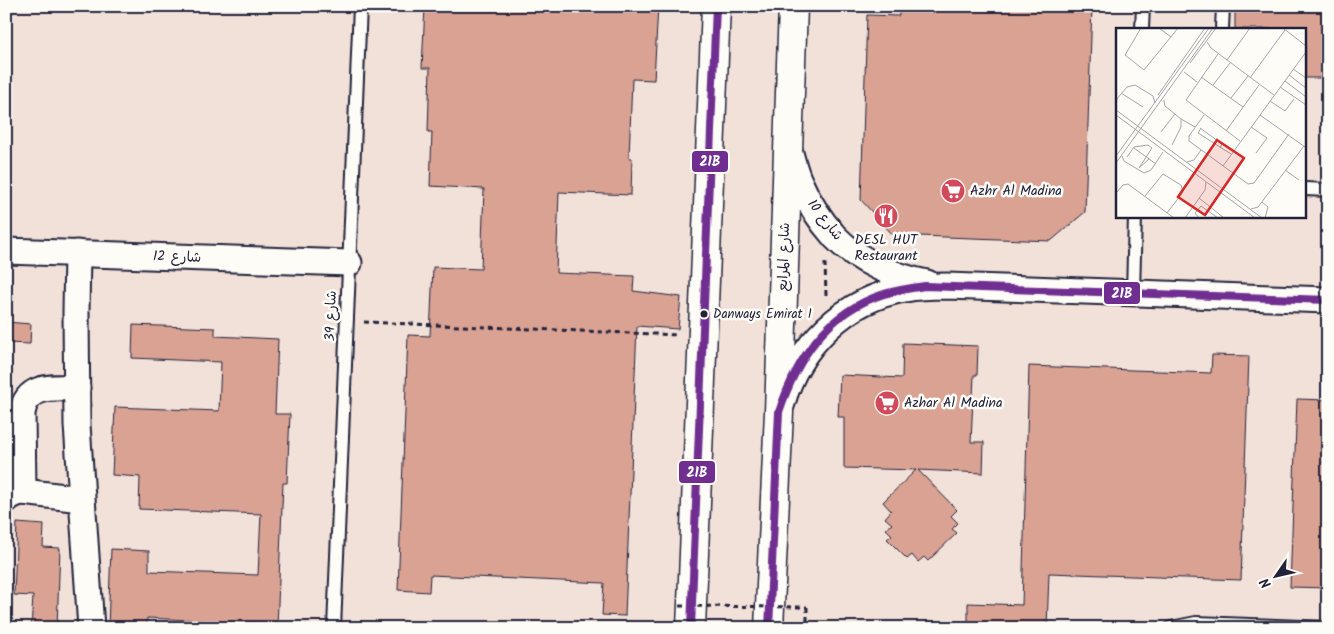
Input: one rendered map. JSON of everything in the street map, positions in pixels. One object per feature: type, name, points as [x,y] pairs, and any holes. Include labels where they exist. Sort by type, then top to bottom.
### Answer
[{"type":"main road","points":[[685,617],[703,336],[716,6]]},
{"type":"main road","name":"شارع المرابع","points":[[769,628],[779,412],[793,6]]},
{"type":"street","name":"شارع 10","points":[[787,146],[799,181],[809,201],[836,238],[856,254],[899,276],[947,286]]},
{"type":"street","name":"شارع 12","points":[[6,251],[349,263]]},
{"type":"street","points":[[77,254],[77,425],[91,628]]},
{"type":"street","name":"شارع 10","points":[[779,412],[784,393],[802,358],[820,335],[839,318],[862,303],[882,294],[903,289],[947,286],[1328,300]]},
{"type":"street","points":[[78,388],[41,389],[25,401],[22,413],[15,496],[81,499]]},
{"type":"lane","name":"شارع 39","points":[[334,628],[360,6]]},
{"type":"lane","points":[[1142,28],[1143,6]]},
{"type":"lane","points":[[1222,28],[1223,6]]},
{"type":"lane","points":[[1306,189],[1328,190]]},
{"type":"lane","points":[[1133,293],[1135,218]]},
{"type":"lane","points":[[1171,628],[1196,623],[1328,628]]},
{"type":"path","points":[[836,238],[825,252],[826,300],[839,318]]},
{"type":"path","points":[[346,321],[703,336]]},
{"type":"path","points":[[685,617],[807,607],[807,628]]},
{"type":"shaded area","points":[[6,6],[1328,6],[1328,628],[6,628]]},
{"type":"building","points":[[425,6],[658,6],[654,80],[632,79],[629,158],[632,158],[631,195],[559,192],[556,273],[634,276],[633,291],[681,297],[678,329],[637,326],[625,616],[602,615],[604,583],[430,575],[429,592],[398,590],[408,335],[430,336],[433,267],[481,269],[484,189],[430,186],[432,132],[428,132],[430,68],[422,68]]},
{"type":"building","points":[[899,6],[1092,6],[1085,212],[1051,241],[893,235],[861,200],[867,15],[899,16]]},
{"type":"building","points":[[1235,6],[1328,6],[1328,78],[1306,78],[1306,28],[1235,28]]},
{"type":"building","points":[[6,322],[31,324],[30,344],[6,343]]},
{"type":"building","points":[[133,325],[215,328],[215,336],[278,339],[275,414],[290,414],[287,483],[283,483],[277,628],[256,628],[256,623],[147,618],[147,628],[108,628],[111,549],[149,551],[149,571],[258,575],[261,514],[139,509],[140,477],[112,475],[115,407],[219,411],[221,362],[132,358]]},
{"type":"building","points":[[903,343],[978,346],[977,375],[974,375],[971,442],[984,442],[983,473],[918,470],[957,510],[951,516],[958,523],[952,529],[957,533],[928,561],[924,557],[918,562],[912,555],[907,559],[887,539],[892,535],[886,529],[892,524],[885,518],[891,511],[883,502],[916,470],[844,468],[844,417],[838,417],[840,375],[902,378]]},
{"type":"building","points":[[1212,355],[1249,356],[1241,580],[1049,573],[1047,628],[968,628],[968,603],[1022,605],[1029,366],[1211,373]]},
{"type":"building","points":[[1297,399],[1328,400],[1328,588],[1290,587]]},
{"type":"building","points":[[17,523],[44,525],[43,547],[60,548],[57,628],[31,628],[33,596],[14,595]]},
{"type":"transit line","name":"21B","points":[[691,628],[716,6]]},
{"type":"transit line","name":"21B","points":[[769,628],[779,412],[786,392],[805,356],[830,325],[846,312],[884,294],[925,286],[1328,300]]},
{"type":"place","name":"Azhr Al Madina","points":[[953,191]]},
{"type":"place","name":"DESL HUT Restaurant","points":[[886,216]]},
{"type":"place","name":"Danways Emirat 1","points":[[704,314]]},
{"type":"place","name":"Azhar Al Madina","points":[[887,403]]}]
